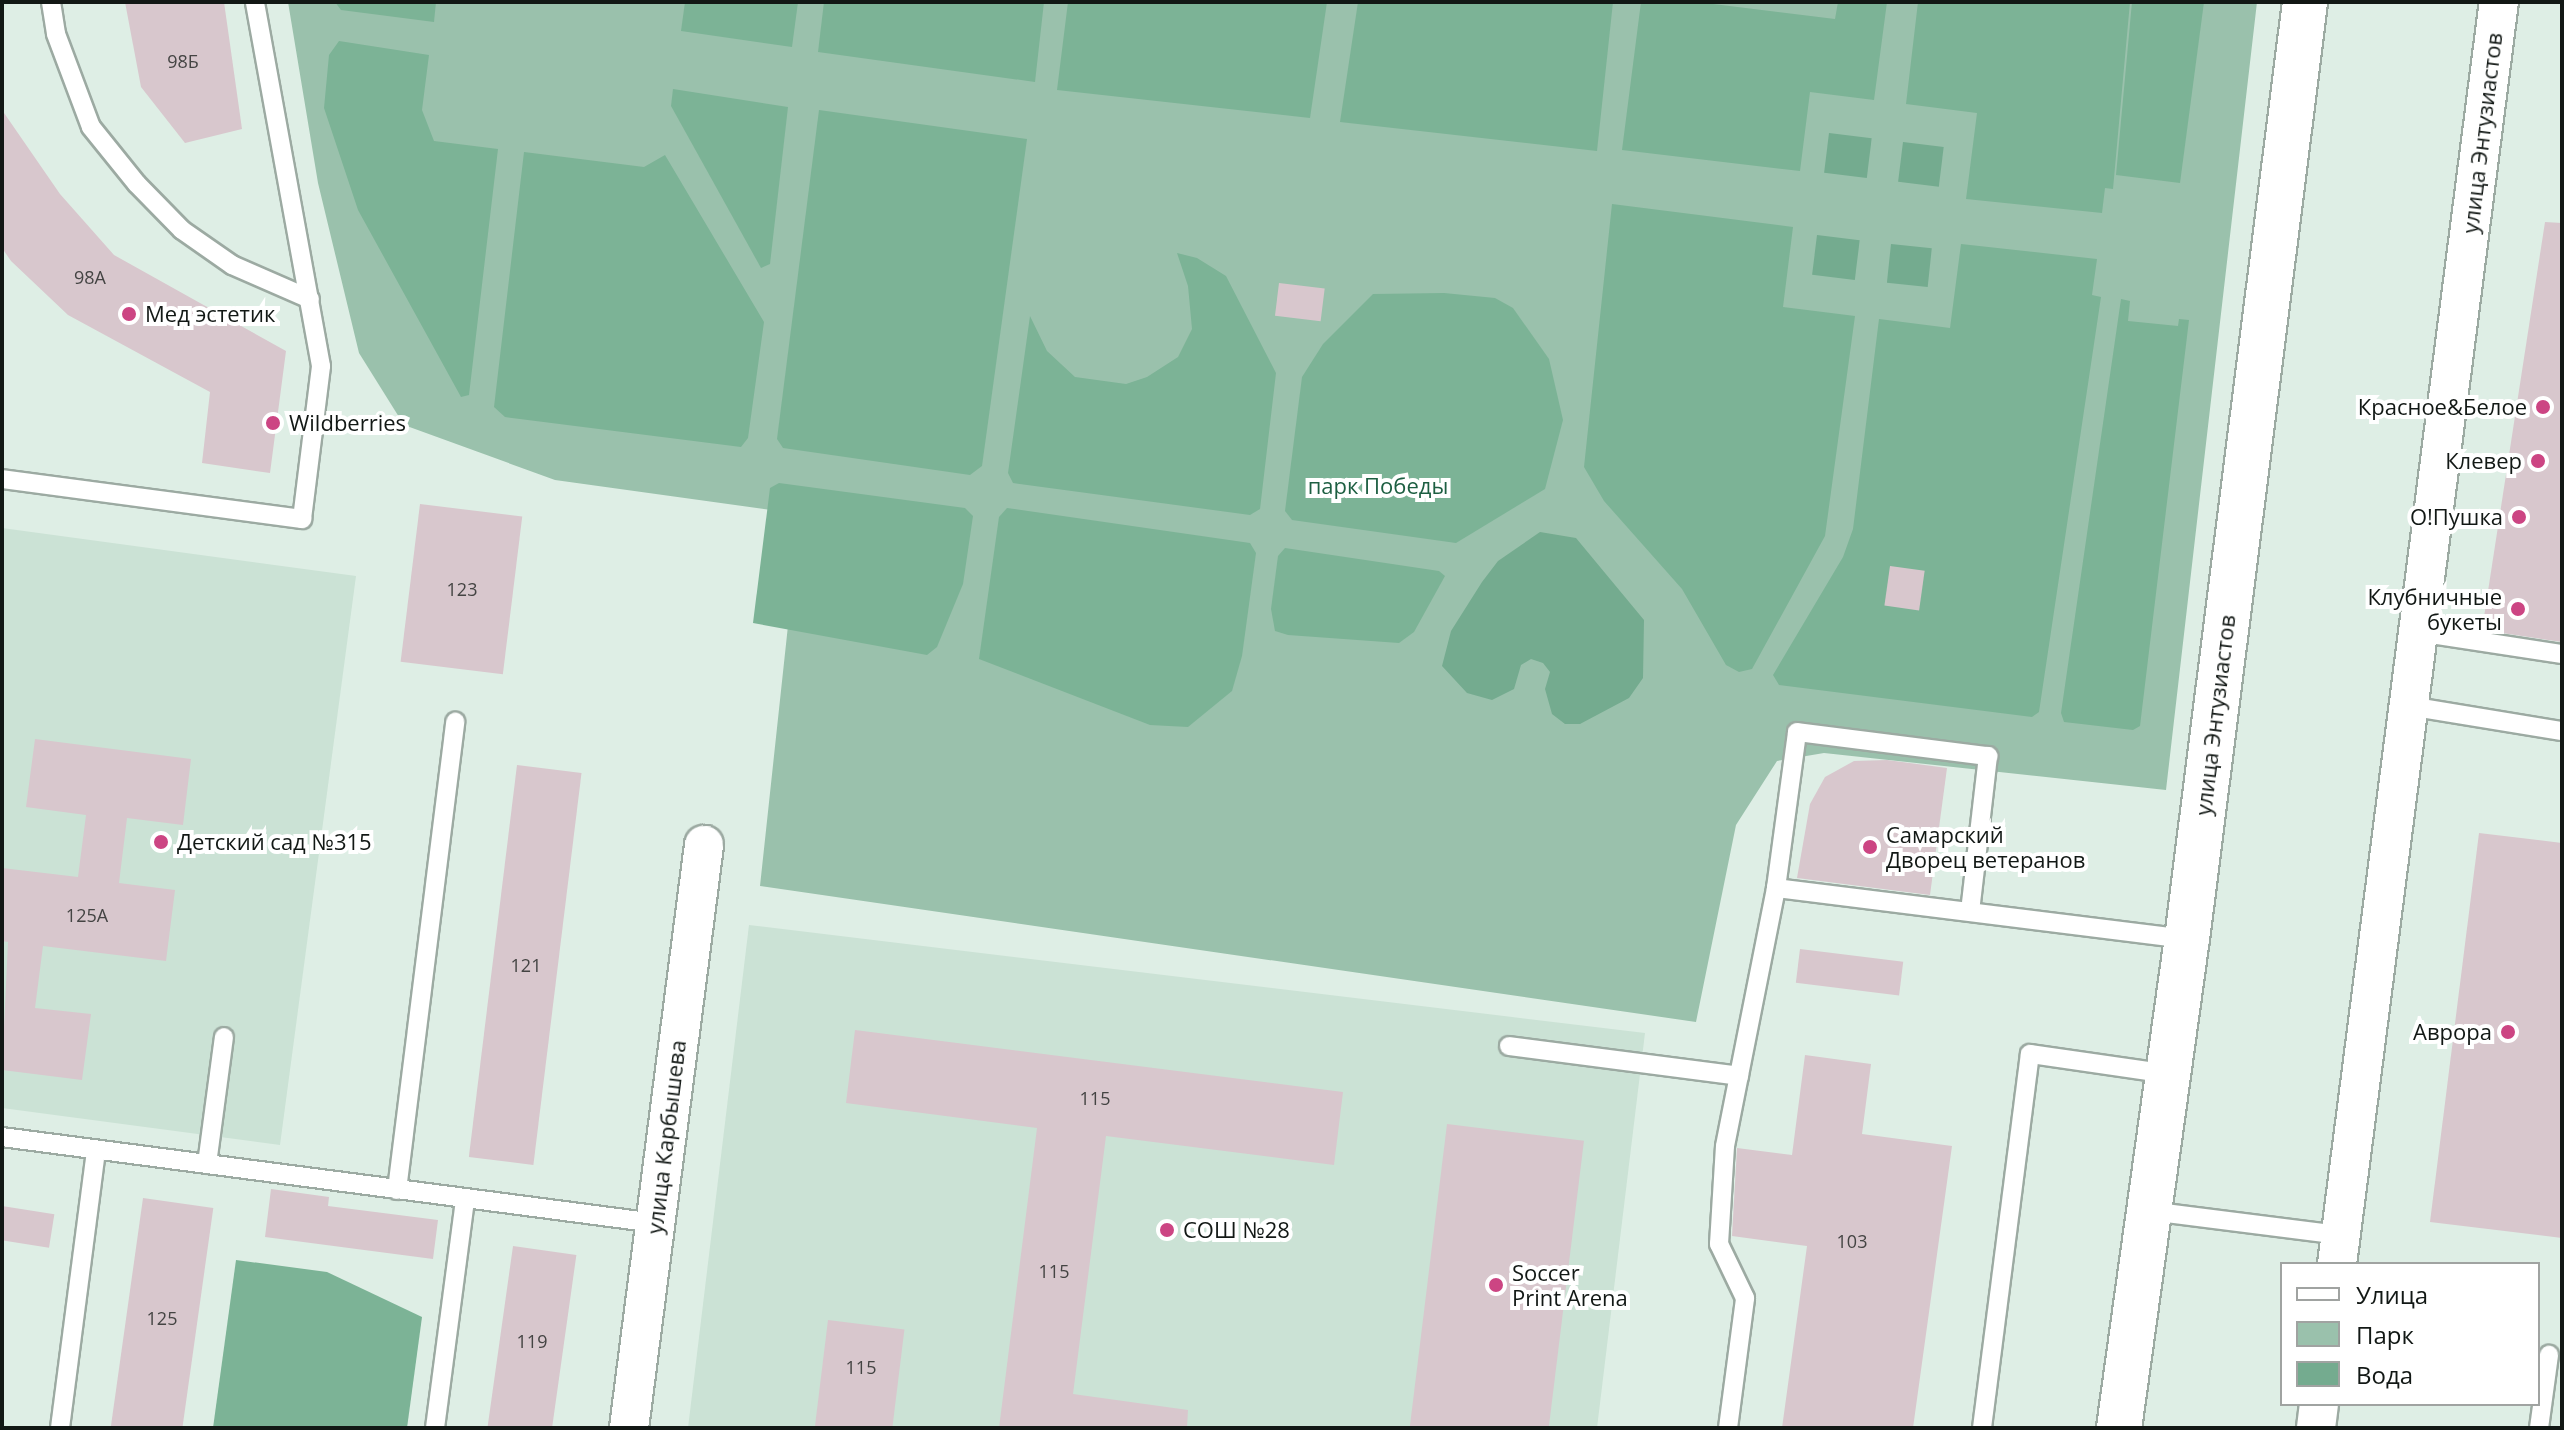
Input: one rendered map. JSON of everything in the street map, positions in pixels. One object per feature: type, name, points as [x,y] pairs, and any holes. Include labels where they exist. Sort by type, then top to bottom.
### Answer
[{"type":"main road","name":"улица Энтузиастов","points":[[2119,1428],[2187,939],[2305,2]]},
{"type":"street","name":"улица Энтузиастов","points":[[2339,1250],[2499,2]]},
{"type":"street","name":"улица Карбышева","points":[[629,1428],[704,845]]},
{"type":"street","points":[[2316,1428],[2319,1406]]},
{"type":"lane","points":[[51,2],[56,34],[91,127],[137,184],[182,230],[232,265],[310,299]]},
{"type":"lane","points":[[2,479],[302,519],[321,366],[255,2]]},
{"type":"lane","points":[[2418,632],[2562,654]]},
{"type":"lane","points":[[2409,706],[2562,731]]},
{"type":"lane","points":[[397,1190],[455,722]]},
{"type":"lane","points":[[1728,1428],[1745,1298],[1719,1244],[1725,1146],[1776,888],[1797,732],[1988,756],[1970,911]]},
{"type":"lane","points":[[1776,888],[2187,939]]},
{"type":"lane","points":[[207,1164],[224,1037]]},
{"type":"lane","points":[[1509,1046],[1739,1076]]},
{"type":"lane","points":[[1982,1428],[2030,1054],[2169,1074]]},
{"type":"lane","points":[[2,1137],[655,1223]]},
{"type":"lane","points":[[60,1428],[96,1150]]},
{"type":"lane","points":[[435,1428],[465,1199]]},
{"type":"lane","points":[[2150,1211],[2339,1250]]},
{"type":"lane","points":[[2539,1428],[2550,1355]]},
{"type":"shaded area","name":"Детский сад №315","points":[[2,528],[356,576],[280,1145],[2,1108]]},
{"type":"shaded area","name":"СОШ №28","points":[[749,925],[1645,1033],[1597,1428],[688,1428]]},
{"type":"green space","name":"парк Победы","points":[[288,2],[2257,2],[2166,790],[1824,753],[1777,761],[1736,825],[1696,1022],[760,886],[800,514],[555,480],[404,425],[359,353],[318,183]]},
{"type":"green space","points":[[335,2],[436,2],[434,22],[341,10]]},
{"type":"green space","points":[[685,2],[798,2],[792,47],[681,31]]},
{"type":"green space","points":[[824,2],[1044,2],[1035,82],[818,52]]},
{"type":"green space","points":[[1068,2],[1327,2],[1310,118],[1057,90]]},
{"type":"green space","points":[[1358,2],[1613,2],[1597,151],[1340,122]]},
{"type":"green space","points":[[1641,2],[1697,2],[1835,19],[1838,2],[1887,2],[1874,100],[1810,92],[1800,171],[1622,150]]},
{"type":"green space","points":[[1918,2],[2130,2],[2113,189],[2105,188],[2102,213],[1966,199],[1977,113],[1906,104]]},
{"type":"green space","points":[[2132,2],[2204,2],[2180,183],[2116,175]]},
{"type":"green space","points":[[339,41],[429,55],[422,110],[434,141],[498,149],[469,395],[461,397],[358,210],[324,108],[329,55]]},
{"type":"green space","points":[[673,89],[788,107],[770,264],[761,268],[671,106]]},
{"type":"green space","points":[[819,110],[1027,139],[982,466],[970,475],[783,448],[777,439]]},
{"type":"green space","points":[[524,152],[644,167],[665,155],[764,322],[748,438],[741,447],[505,417],[494,407]]},
{"type":"green space","points":[[1612,204],[1793,227],[1783,307],[1855,316],[1825,536],[1752,669],[1739,672],[1726,665],[1682,589],[1604,501],[1584,467]]},
{"type":"green space","points":[[1961,244],[2097,259],[2092,295],[2101,297],[2039,712],[2032,717],[1779,685],[1773,675],[1843,557],[1853,529],[1879,319],[1950,328]]},
{"type":"green space","points":[[1177,253],[1197,258],[1226,276],[1276,373],[1260,509],[1250,515],[1013,483],[1008,473],[1030,316],[1047,351],[1075,377],[1126,384],[1147,377],[1178,357],[1192,329],[1188,286]]},
{"type":"green space","points":[[1444,293],[1495,298],[1513,308],[1549,359],[1563,420],[1545,489],[1456,543],[1292,520],[1285,511],[1302,377],[1323,344],[1373,294]]},
{"type":"green space","points":[[2121,299],[2130,301],[2128,321],[2178,326],[2179,319],[2189,320],[2140,726],[2133,730],[2064,722],[2061,713]]},
{"type":"green space","points":[[779,483],[965,508],[973,516],[963,584],[937,647],[927,655],[753,623],[770,488]]},
{"type":"green space","points":[[1007,508],[1250,543],[1256,553],[1242,656],[1232,691],[1188,727],[1150,725],[979,659],[999,517]]},
{"type":"green space","points":[[1285,548],[1439,571],[1445,576],[1414,632],[1399,643],[1288,635],[1275,631],[1271,609],[1278,556]]},
{"type":"green space","points":[[236,1260],[327,1272],[422,1317],[407,1428],[213,1428]]},
{"type":"water","points":[[1829,133],[1872,138],[1867,178],[1824,173]]},
{"type":"water","points":[[1903,142],[1944,147],[1939,187],[1898,182]]},
{"type":"water","points":[[1817,235],[1860,240],[1855,280],[1812,275]]},
{"type":"water","points":[[1891,244],[1932,248],[1928,287],[1887,283]]},
{"type":"water","points":[[1540,532],[1576,538],[1644,620],[1643,678],[1629,698],[1580,724],[1565,724],[1552,714],[1545,689],[1550,672],[1543,663],[1531,659],[1521,665],[1514,689],[1492,700],[1467,693],[1442,666],[1451,631],[1482,582],[1498,561]]},
{"type":"building","points":[[125,2],[224,2],[242,129],[185,143],[141,87]]},
{"type":"building","points":[[2,110],[60,194],[114,255],[286,351],[270,473],[202,463],[210,392],[68,315],[11,261],[2,248]]},
{"type":"building","points":[[2545,222],[2562,223],[2562,642],[2482,630]]},
{"type":"building","points":[[1279,283],[1325,289],[1321,321],[1275,316]]},
{"type":"building","points":[[420,504],[522,517],[503,674],[401,662]]},
{"type":"building","points":[[1890,566],[1925,571],[1919,610],[1884,606]]},
{"type":"building","points":[[35,739],[191,759],[183,825],[127,818],[119,883],[175,890],[166,961],[43,946],[35,1008],[91,1014],[82,1080],[2,1070],[8,942],[2,941],[2,868],[78,877],[86,815],[26,807]]},
{"type":"building","points":[[1887,760],[1947,768],[1930,895],[1797,878],[1810,804],[1825,777],[1854,761]]},
{"type":"building","points":[[517,765],[582,773],[533,1165],[469,1157]]},
{"type":"building","name":"Аврора","points":[[2479,833],[2562,843],[2562,1238],[2430,1222]]},
{"type":"building","points":[[1800,949],[1903,962],[1899,995],[1796,983]]},
{"type":"building","points":[[855,1030],[1343,1092],[1334,1165],[1106,1136],[1073,1394],[1188,1410],[1187,1428],[999,1428],[1037,1128],[846,1103]]},
{"type":"building","points":[[1805,1055],[1871,1064],[1862,1134],[1952,1146],[1913,1428],[1782,1428],[1807,1246],[1732,1236],[1737,1148],[1792,1155]]},
{"type":"building","name":"Soccer Print Arena","points":[[1447,1124],[1584,1141],[1549,1428],[1410,1428]]},
{"type":"building","points":[[271,1189],[329,1197],[328,1206],[438,1220],[433,1259],[265,1237]]},
{"type":"building","points":[[143,1198],[213,1208],[182,1428],[111,1428]]},
{"type":"building","points":[[2,1206],[54,1214],[49,1248],[2,1240]]},
{"type":"building","points":[[513,1246],[576,1255],[552,1428],[487,1428]]},
{"type":"building","points":[[828,1320],[904,1329],[892,1428],[815,1428]]},
{"type":"place","name":"Мед эстетик","points":[[129,314]]},
{"type":"place","name":"Красное&Белое","points":[[2543,407]]},
{"type":"place","name":"Wildberries","points":[[273,423]]},
{"type":"place","name":"Клевер","points":[[2538,461]]},
{"type":"place","name":"О!Пушка","points":[[2519,517]]},
{"type":"place","name":"Клубничные букеты","points":[[2518,609]]},
{"type":"place","name":"Детский сад №315","points":[[161,842]]},
{"type":"place","name":"Самарский Дворец ветеранов","points":[[1870,847]]},
{"type":"place","name":"Аврора","points":[[2508,1032]]},
{"type":"place","name":"СОШ №28","points":[[1167,1230]]},
{"type":"place","name":"Soccer Print Arena","points":[[1496,1285]]}]
